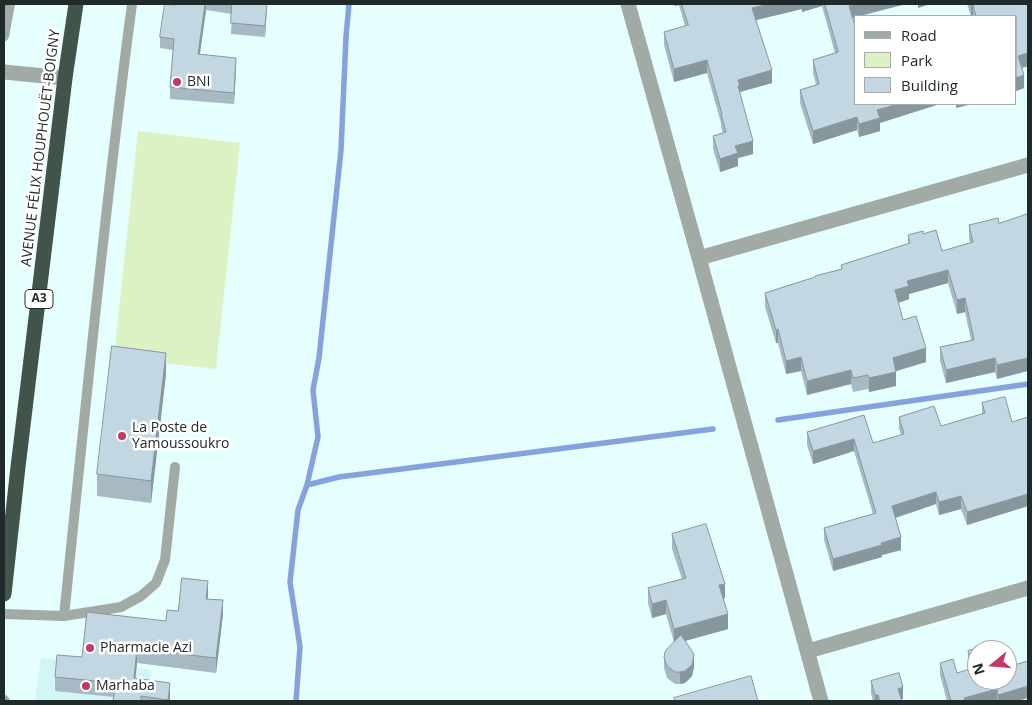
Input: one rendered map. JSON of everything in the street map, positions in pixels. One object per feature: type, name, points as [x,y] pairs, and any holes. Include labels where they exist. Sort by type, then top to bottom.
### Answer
[{"type":"highway","name":"AVENUE FÉLIX HOUPHOUËT-BOIGNY","points":[[4,594],[65,78],[76,4]]},
{"type":"street","points":[[628,4],[821,701]]},
{"type":"street","points":[[4,72],[65,78]]},
{"type":"street","points":[[699,258],[1028,165]]},
{"type":"street","points":[[808,651],[1028,588]]},
{"type":"lane","points":[[4,36],[10,4]]},
{"type":"lane","points":[[64,616],[94,317],[132,4]]},
{"type":"lane","points":[[4,614],[64,616],[121,608],[141,596],[156,583],[165,560],[175,466]]},
{"type":"shaded area","points":[[140,632],[136,668],[151,670],[148,701],[35,701],[41,658],[83,662]]},
{"type":"green space","points":[[138,131],[240,143],[216,369],[114,357]]},
{"type":"building","points":[[165,4],[205,4],[198,54],[236,58],[234,93],[170,87],[174,39],[160,37]]},
{"type":"building","points":[[232,4],[267,4],[265,26],[231,23]]},
{"type":"building","points":[[682,4],[770,4],[752,8],[772,70],[738,80],[753,141],[735,146],[738,153],[720,159],[713,136],[726,132],[707,60],[674,69],[664,32],[688,25]]},
{"type":"building","points":[[825,4],[858,4],[849,6],[854,22],[854,105],[894,105],[877,110],[880,118],[859,124],[857,117],[813,131],[800,90],[819,84],[813,60],[838,52]]},
{"type":"building","points":[[1028,4],[1028,53],[1018,56],[1024,75],[1017,78],[1017,15],[976,15],[973,5],[971,5]]},
{"type":"building","points":[[1028,214],[1028,358],[997,365],[995,358],[946,370],[940,347],[974,340],[965,298],[957,300],[948,270],[907,281],[909,286],[895,290],[903,320],[916,316],[926,348],[893,358],[896,372],[869,378],[868,375],[853,378],[851,370],[807,381],[801,357],[786,361],[778,329],[776,330],[765,293],[842,269],[841,265],[910,243],[908,235],[923,231],[923,234],[936,230],[942,251],[973,242],[969,225],[998,218],[999,223]]},
{"type":"building","points":[[112,346],[166,353],[151,481],[97,474]]},
{"type":"building","points":[[1005,397],[1012,422],[1028,417],[1028,494],[967,512],[961,496],[939,502],[936,492],[892,506],[901,537],[881,543],[882,545],[833,559],[824,528],[876,513],[854,439],[813,451],[807,432],[864,415],[873,443],[904,434],[899,417],[934,406],[941,426],[985,413],[982,403]]},
{"type":"building","points":[[706,524],[725,584],[719,585],[728,614],[674,629],[666,600],[652,604],[648,588],[686,578],[672,534]]},
{"type":"building","points":[[182,578],[208,581],[206,599],[223,600],[216,658],[137,649],[134,678],[170,683],[168,700],[141,696],[141,701],[113,701],[116,683],[55,677],[57,655],[82,657],[87,612],[166,621],[167,610],[178,611]]},
{"type":"building","points":[[681,635],[694,655],[692,665],[685,671],[675,672],[667,666],[664,657],[668,648]]},
{"type":"building","points":[[953,659],[957,673],[967,670],[967,690],[993,690],[964,698],[965,701],[951,701],[940,663]]},
{"type":"building","points":[[1028,661],[1028,686],[1017,689],[1017,664]]},
{"type":"building","points":[[899,673],[903,687],[898,689],[902,701],[880,701],[878,695],[875,695],[871,681]]},
{"type":"building","points":[[751,676],[758,701],[675,701],[674,698]]},
{"type":"building","points":[[997,690],[1015,690],[998,695]]},
{"type":"waterway","points":[[296,701],[300,647],[290,582],[298,510],[307,485],[318,437],[313,390],[319,358],[341,150],[349,4]]},
{"type":"waterway","points":[[778,420],[1028,384]]},
{"type":"waterway","points":[[307,485],[339,477],[713,429]]},
{"type":"place","name":"BNI","points":[[177,82]]},
{"type":"place","name":"La Poste de Yamoussoukro","points":[[122,436]]},
{"type":"place","name":"Pharmacie Azi","points":[[90,648]]},
{"type":"place","name":"Marhaba","points":[[86,686]]}]
